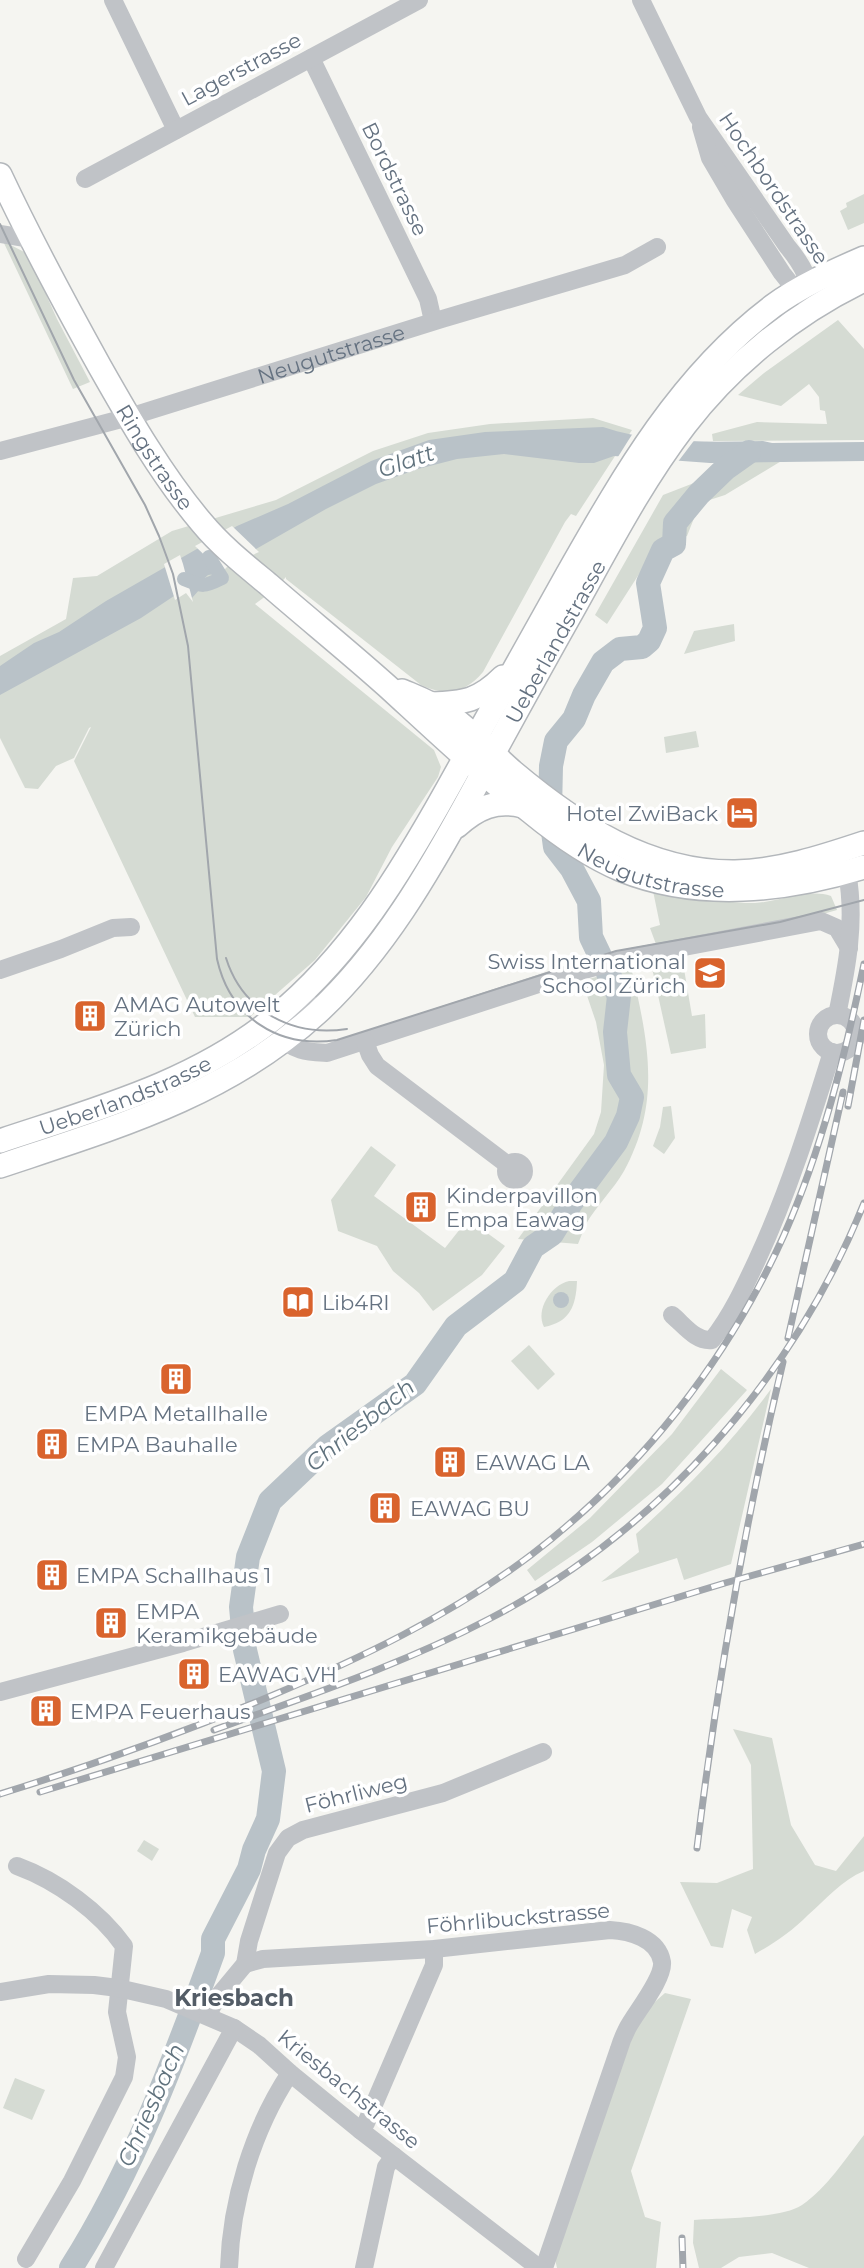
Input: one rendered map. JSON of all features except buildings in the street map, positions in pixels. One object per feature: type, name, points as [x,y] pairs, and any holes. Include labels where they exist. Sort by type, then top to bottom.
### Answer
[{"type":"main road","name":"Ringstrasse","points":[[0,175],[66,306],[129,417],[202,524],[233,555],[383,682],[488,764]]},
{"type":"main road","name":"Ueberlandstrasse","points":[[0,1141],[119,1103],[207,1063],[257,1031],[324,973],[365,924],[410,856],[629,468],[658,424],[703,369],[774,305],[808,294],[861,267]]},
{"type":"main road","name":"Ueberlandstrasse","points":[[0,1166],[125,1124],[188,1098],[230,1076],[316,1014],[343,986],[408,904],[613,537],[655,468],[685,425],[808,294]]},
{"type":"main road","points":[[431,704],[459,703],[479,697],[518,663]]},
{"type":"main road","name":"Ringstrasse","points":[[383,682],[431,704],[451,717],[470,748]]},
{"type":"main road","name":"Neugutstrasse","points":[[488,764],[519,776],[601,835],[653,859],[735,872],[766,869],[820,857],[854,858]]},
{"type":"main road","name":"Neugutstrasse","points":[[488,764],[517,803],[582,849],[623,870],[647,878],[709,889],[771,888],[854,858]]},
{"type":"main road","points":[[450,833],[478,809],[494,804],[517,803]]},
{"type":"street","points":[[113,0],[176,130]]},
{"type":"street","name":"Lagerstrasse","points":[[85,179],[419,0]]},
{"type":"street","name":"Hochbordstrasse","points":[[641,0],[698,117],[800,262],[808,294]]},
{"type":"street","name":"Bordstrasse","points":[[311,58],[428,299],[433,321]]},
{"type":"street","name":"Hochbordstrasse","points":[[698,117],[710,158],[782,273],[808,294]]},
{"type":"street","points":[[0,234],[31,239]]},
{"type":"street","name":"Neugutstrasse","points":[[0,450],[129,417],[433,321],[625,265],[657,247]]},
{"type":"street","points":[[800,262],[861,267]]},
{"type":"street","points":[[774,305],[782,273]]},
{"type":"street","points":[[837,1015],[849,948],[854,858]]},
{"type":"street","points":[[283,1040],[302,1052],[327,1053],[578,971],[621,960],[821,921],[837,928],[849,948]]},
{"type":"street","name":"Ueberlandstrasse","points":[[283,1040],[283,1031],[293,1016],[352,955],[365,924]]},
{"type":"street","points":[[0,970],[113,928],[131,928]]},
{"type":"street","points":[[837,1015],[852,1022],[856,1033],[856,1039],[844,1052],[832,1052],[822,1045],[819,1033],[826,1018],[837,1015]]},
{"type":"street","points":[[365,1041],[377,1066],[508,1165]]},
{"type":"street","points":[[672,1315],[705,1341],[712,1340],[721,1329],[741,1294],[779,1212],[832,1052]]},
{"type":"street","points":[[0,1692],[280,1614]]},
{"type":"street","name":"Föhrliweg","points":[[205,2014],[245,1964],[249,1941],[277,1853],[288,1838],[303,1830],[419,1801],[455,1789],[543,1752]]},
{"type":"street","points":[[18,1866],[51,1882],[111,1928],[124,1946],[117,2012],[127,2057],[124,2077],[72,2181],[26,2259]]},
{"type":"street","name":"Föhrlibuckstrasse","points":[[245,1964],[263,1959],[434,1949],[610,1930],[625,1931],[655,1947],[662,1961],[656,1981],[627,2029],[541,2268]]},
{"type":"street","points":[[360,2130],[366,2123],[434,1965],[434,1949]]},
{"type":"street","name":"Kriesbachstrasse","points":[[0,1992],[49,1984],[118,1988],[170,2000],[234,2028],[259,2045],[360,2130],[541,2268]]},
{"type":"street","points":[[104,2268],[234,2028]]},
{"type":"street","points":[[229,2268],[247,2167],[277,2093],[290,2073]]},
{"type":"street","points":[[364,2268],[386,2167],[394,2156]]},
{"type":"shaded area","points":[[864,194],[864,223],[848,230],[840,211],[847,207],[846,203]]},
{"type":"shaded area","points":[[3,241],[28,254],[57,319],[90,382],[73,389]]},
{"type":"shaded area","points":[[838,320],[864,349],[864,440],[713,441],[712,434],[757,422],[827,424],[825,411],[820,410],[819,397],[809,384],[781,406],[738,395]]},
{"type":"shaded area","points":[[593,418],[632,430],[576,516],[571,514],[565,522],[483,672],[462,689],[447,692],[421,685],[286,577],[255,604],[434,750],[441,767],[438,777],[392,847],[366,897],[315,960],[250,1017],[195,1017],[74,761],[91,727],[74,758],[56,766],[38,789],[25,788],[0,738],[0,656],[66,619],[73,578],[97,576],[172,531],[276,500],[373,451],[428,433],[490,424]]},
{"type":"shaded area","points":[[783,460],[725,495],[700,503],[687,536],[659,543],[607,624],[595,615],[663,495],[748,462]]},
{"type":"shaded area","points":[[734,624],[735,641],[684,654],[694,631]]},
{"type":"shaded area","points":[[696,731],[699,747],[666,753],[664,737]]},
{"type":"shaded area","points":[[652,886],[743,903],[764,902],[803,894],[822,894],[831,896],[837,910],[787,924],[657,947],[650,928],[660,925]]},
{"type":"shaded area","points":[[683,963],[692,1016],[705,1014],[706,1048],[671,1054],[652,968]]},
{"type":"shaded area","points":[[631,967],[642,1020],[648,1070],[644,1120],[636,1145],[620,1178],[586,1224],[578,1244],[518,1239],[594,1134],[601,1112],[604,1065],[596,1022],[582,981]]},
{"type":"shaded area","points":[[671,1106],[675,1138],[664,1154],[653,1146],[663,1107]]},
{"type":"shaded area","points":[[371,1146],[396,1165],[374,1196],[445,1248],[468,1219],[505,1246],[482,1275],[433,1311],[419,1293],[393,1271],[377,1246],[338,1231],[331,1200]]},
{"type":"shaded area","points":[[569,1281],[577,1281],[570,1312],[560,1321],[544,1327],[542,1313],[546,1299],[556,1287]]},
{"type":"shaded area","points":[[529,1345],[555,1374],[538,1390],[511,1361]]},
{"type":"shaded area","points":[[721,1369],[747,1390],[662,1484],[592,1542],[535,1581],[527,1570],[590,1518],[672,1434]]},
{"type":"shaded area","points":[[771,1389],[731,1564],[684,1580],[677,1558],[601,1582],[639,1552],[636,1534],[708,1465]]},
{"type":"shaded area","points":[[733,1729],[772,1738],[791,1825],[815,1865],[836,1871],[864,1836],[864,1871],[841,1885],[789,1931],[755,1954],[747,1930],[752,1917],[732,1909],[723,1948],[711,1946],[680,1882],[717,1883],[753,1869],[751,1765]]},
{"type":"shaded area","points":[[144,1840],[159,1849],[152,1861],[137,1851]]},
{"type":"shaded area","points":[[665,1993],[691,1999],[631,2171],[645,2217],[661,2222],[656,2268],[557,2268],[555,2259],[640,2015]]},
{"type":"shaded area","points":[[15,2078],[45,2090],[32,2120],[3,2108]]},
{"type":"shaded area","points":[[864,2135],[864,2268],[809,2268],[772,2253],[739,2257],[721,2268],[699,2268],[693,2243],[694,2220],[780,2213],[802,2205],[828,2182]]},
{"type":"water","name":"Glatt","points":[[603,427],[622,433],[682,441],[864,442],[864,461],[710,463],[614,456],[594,463],[579,463],[504,454],[457,459],[418,469],[376,484],[326,509],[225,564],[215,574],[208,575],[199,583],[200,589],[192,598],[186,588],[141,618],[0,695],[0,666],[34,643],[59,632],[106,601],[237,526],[288,504],[371,461],[429,440],[485,432]]},
{"type":"water","points":[[558,1292],[564,1292],[569,1300],[567,1306],[558,1308],[553,1303],[553,1297]]},
{"type":"pier","points":[[633,433],[696,438],[677,463],[616,460]]},
{"type":"pier","points":[[232,526],[259,552],[222,572],[195,546]]},
{"type":"pier","points":[[180,555],[193,602],[186,593],[175,600],[164,564]]},
{"type":"waterway","name":"Chriesbach","points":[[71,2268],[114,2193],[151,2114],[213,1953],[213,1939],[249,1869],[268,1819],[274,1771],[245,1650],[241,1607],[248,1557],[270,1501],[328,1446],[415,1384],[456,1326],[515,1281],[533,1247],[552,1234],[571,1203],[616,1142],[628,1116],[632,1097],[619,1075],[615,1032],[619,996],[591,937],[589,901],[572,869],[555,847],[550,810],[551,766],[556,741],[574,719],[603,662],[620,649],[642,647],[649,641],[655,628],[648,583],[663,550],[674,544],[675,523],[725,469],[749,452]]},
{"type":"waterway","points":[[184,579],[203,585],[222,578],[209,557]]},
{"type":"tram line","points":[[0,224],[74,380],[145,505],[173,574],[188,646],[217,959],[223,980],[233,997],[260,1025],[295,1039],[337,1040],[616,951],[780,922],[864,900]]},
{"type":"tram line","points":[[226,958],[244,993],[273,1017],[308,1029],[347,1029]]},
{"type":"railway","points":[[0,1794],[101,1761],[266,1698],[403,1635],[468,1598],[531,1555],[609,1488],[677,1411],[708,1369],[762,1281],[798,1202],[821,1136],[849,1033],[864,964]]},
{"type":"railway","points":[[848,1106],[864,1020]]},
{"type":"railway","points":[[788,1338],[843,1092]]},
{"type":"railway","points":[[214,1730],[353,1679],[456,1636],[551,1583],[609,1542],[663,1496],[713,1444],[759,1389],[799,1330],[834,1268],[864,1203]]},
{"type":"railway","points":[[697,1848],[733,1604],[756,1482],[783,1362]]},
{"type":"railway","points":[[40,1792],[725,1583],[864,1544]]},
{"type":"railway","points":[[682,2238],[683,2268]]},
{"type":"place","name":"Hotel ZwiBack","points":[[742,813]]},
{"type":"place","name":"Swiss International School Zürich","points":[[710,973]]},
{"type":"place","name":"AMAG Autowelt Zürich","points":[[90,1016]]},
{"type":"place","name":"Kinderpavillon Empa Eawag","points":[[421,1207]]},
{"type":"place","name":"Lib4RI","points":[[298,1302]]},
{"type":"place","name":"EMPA Metallhalle","points":[[176,1379]]},
{"type":"place","name":"EMPA Bauhalle","points":[[52,1444]]},
{"type":"place","name":"EAWAG LA","points":[[450,1462]]},
{"type":"place","name":"EAWAG BU","points":[[385,1508]]},
{"type":"place","name":"EMPA Schallhaus 1","points":[[52,1575]]},
{"type":"place","name":"EMPA Keramikgebäude","points":[[111,1623]]},
{"type":"place","name":"EAWAG VH","points":[[194,1674]]},
{"type":"place","name":"EMPA Feuerhaus","points":[[46,1711]]},
{"type":"district","name":"Kriesbach","points":[[234,1998]]}]
